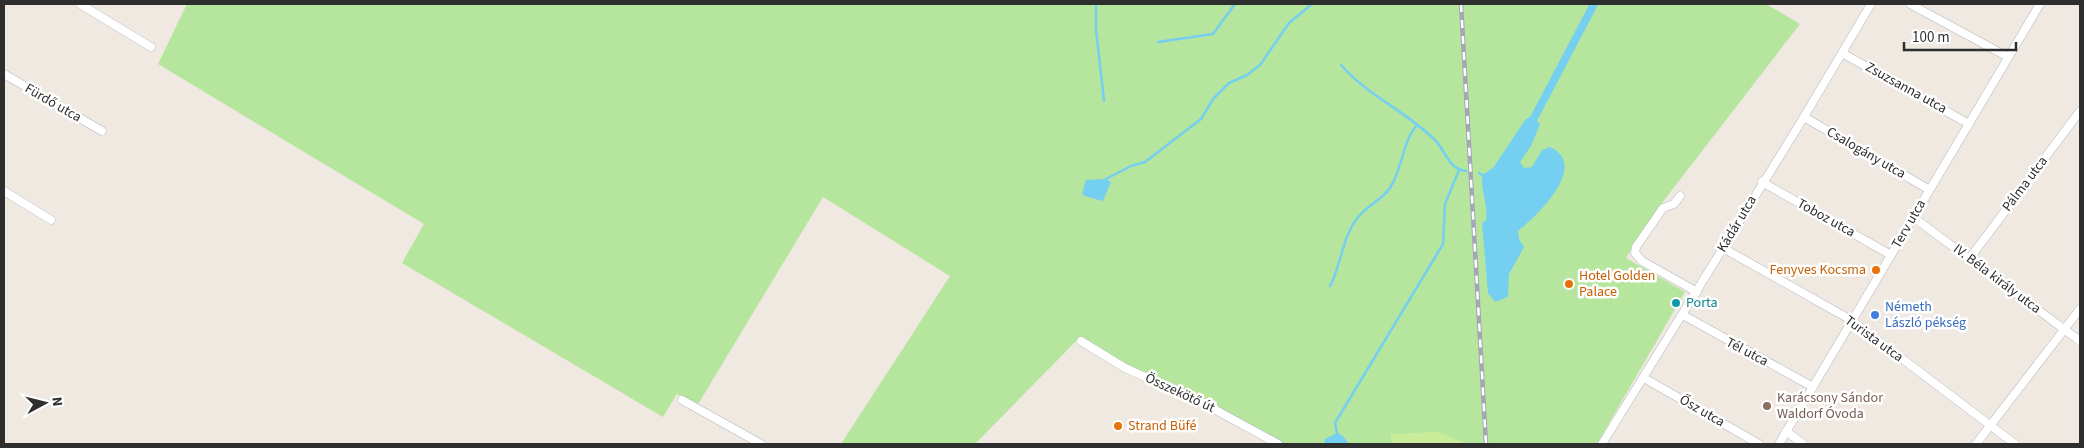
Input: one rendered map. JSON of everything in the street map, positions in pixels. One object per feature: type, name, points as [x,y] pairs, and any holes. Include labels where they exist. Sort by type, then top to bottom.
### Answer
[{"type":"street","points":[[80,4],[151,47]]},
{"type":"street","name":"Kádár utca","points":[[1604,444],[1871,4]]},
{"type":"street","points":[[1910,4],[2008,58]]},
{"type":"street","name":"Terv utca","points":[[1779,444],[1928,189],[2040,4]]},
{"type":"street","name":"Zsuzsanna utca","points":[[1842,53],[1969,124]]},
{"type":"street","name":"Fürdő utca","points":[[4,74],[102,131]]},
{"type":"street","name":"Pálma utca","points":[[1970,258],[2080,111]]},
{"type":"street","name":"Csalogány utca","points":[[1804,117],[1928,189]]},
{"type":"street","name":"Toboz utca","points":[[1762,182],[1891,255]]},
{"type":"street","points":[[4,191],[51,220]]},
{"type":"street","points":[[1680,196],[1674,204],[1663,208],[1636,247],[1635,253],[1642,261],[1697,292]]},
{"type":"street","name":"IV. Béla király utca","points":[[1913,217],[2080,341]]},
{"type":"street","name":"Turista utca","points":[[1723,248],[1851,320],[2016,444]]},
{"type":"street","points":[[1976,444],[2080,309]]},
{"type":"street","name":"Tél utca","points":[[1683,315],[1813,387]]},
{"type":"street","name":"Összekötő út","points":[[1081,341],[1125,368],[1201,402],[1278,444]]},
{"type":"street","name":"Ősz utca","points":[[1644,378],[1760,444]]},
{"type":"street","points":[[682,400],[761,444]]},
{"type":"street","points":[[1786,431],[1803,444]]},
{"type":"green space","points":[[187,4],[1766,4],[1800,24],[1655,212],[1626,258],[1685,292],[1597,444],[1278,444],[1125,368],[1078,339],[975,444],[841,444],[950,276],[823,197],[697,406],[677,394],[663,417],[402,263],[424,224],[158,64]]},
{"type":"green space","points":[[1437,432],[1470,444],[1391,444],[1391,434]]},
{"type":"water","points":[[1529,117],[1534,118],[1540,124],[1531,146],[1520,162],[1524,168],[1532,167],[1542,150],[1550,147],[1561,155],[1565,166],[1562,178],[1547,203],[1518,231],[1519,239],[1524,247],[1509,274],[1508,297],[1495,302],[1488,293],[1482,223],[1486,220],[1486,214],[1482,175],[1493,168],[1525,120]]},
{"type":"water","points":[[1106,179],[1111,182],[1103,201],[1084,196],[1082,193],[1086,180]]},
{"type":"water","points":[[1337,433],[1342,435],[1349,444],[1324,444],[1325,439]]},
{"type":"waterway","points":[[1096,4],[1096,29],[1104,101]]},
{"type":"waterway","points":[[1158,42],[1213,34],[1235,4]]},
{"type":"waterway","points":[[1106,179],[1131,166],[1145,162],[1201,119],[1213,99],[1229,83],[1247,75],[1260,65],[1289,23],[1312,4]]},
{"type":"waterway","points":[[1534,118],[1594,4]]},
{"type":"waterway","points":[[1341,65],[1363,86],[1424,130],[1439,144],[1455,167],[1466,171]]},
{"type":"waterway","points":[[1330,286],[1353,224],[1363,212],[1390,188],[1398,172],[1408,139],[1417,125]]},
{"type":"waterway","points":[[1337,433],[1335,423],[1443,244],[1445,204],[1459,170]]},
{"type":"railway","points":[[1461,4],[1486,444]]},
{"type":"place","name":"Fenyves Kocsma","points":[[1876,270]]},
{"type":"place","name":"Hotel Golden Palace","points":[[1569,284]]},
{"type":"place","name":"Porta","points":[[1676,303]]},
{"type":"place","name":"Németh László pékség","points":[[1875,315]]},
{"type":"place","name":"Karácsony Sándor Waldorf Óvoda","points":[[1767,406]]},
{"type":"place","name":"Strand Büfé","points":[[1118,426]]}]
